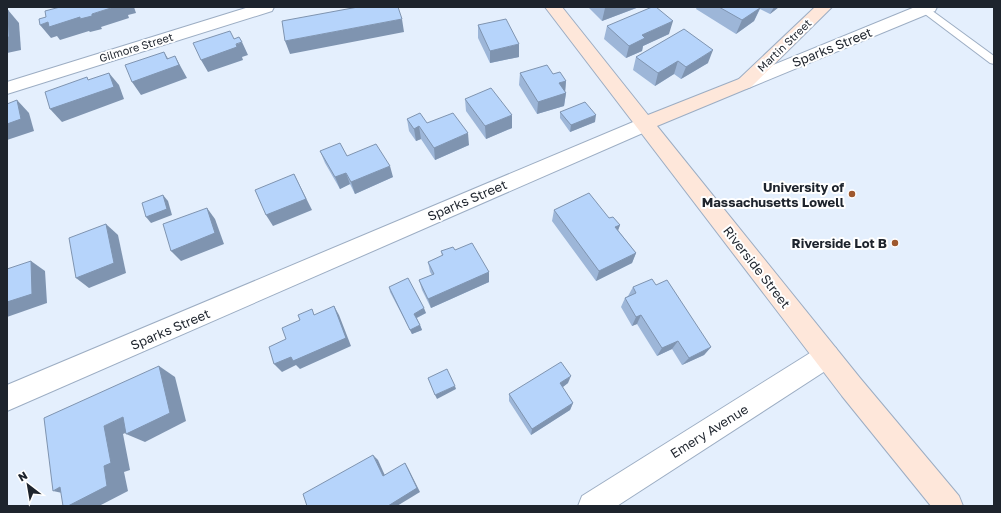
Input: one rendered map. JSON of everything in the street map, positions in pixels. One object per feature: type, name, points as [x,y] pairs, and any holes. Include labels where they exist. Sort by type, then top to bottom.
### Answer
[{"type":"main road","name":"Riverside Street","points":[[553,7],[827,356],[949,506]]},
{"type":"main road","name":"Martin Street","points":[[745,83],[824,7]]},
{"type":"main road","name":"Sparks Street","points":[[645,124],[745,83]]},
{"type":"street","name":"Gilmore Street","points":[[7,88],[266,7]]},
{"type":"street","name":"Sparks Street","points":[[745,83],[926,8]]},
{"type":"street","name":"Sparks Street","points":[[7,398],[645,124]]},
{"type":"street","name":"Emery Avenue","points":[[592,506],[827,356]]},
{"type":"lane","points":[[926,8],[994,60]]},
{"type":"building","points":[[60,7],[114,7],[92,14],[92,16],[80,19],[80,17],[49,27],[48,22],[40,25],[39,19],[46,17],[45,11]]},
{"type":"building","points":[[358,7],[398,7],[402,19],[285,41],[282,21]]},
{"type":"building","points":[[652,7],[656,7],[673,21],[642,35],[645,38],[629,46],[607,26]]},
{"type":"building","points":[[719,7],[759,7],[760,8],[742,20]]},
{"type":"building","points":[[8,10],[9,37],[7,37]]},
{"type":"building","points":[[506,19],[519,44],[490,51],[478,25]]},
{"type":"building","points":[[684,29],[713,50],[686,67],[678,61],[658,73],[636,57]]},
{"type":"building","points":[[230,31],[234,39],[239,37],[242,42],[236,44],[237,47],[201,60],[193,43]]},
{"type":"building","points":[[164,52],[167,59],[175,56],[179,65],[132,82],[125,65]]},
{"type":"building","points":[[547,65],[553,74],[560,72],[566,81],[559,83],[566,93],[538,102],[520,73]]},
{"type":"building","points":[[109,73],[114,87],[50,109],[45,92],[87,77],[88,80]]},
{"type":"building","points":[[491,88],[512,115],[485,126],[465,99]]},
{"type":"building","points":[[17,100],[21,119],[7,124],[7,104]]},
{"type":"building","points":[[585,102],[596,115],[571,125],[560,112]]},
{"type":"building","points":[[420,113],[427,123],[453,113],[468,133],[434,148],[419,126],[414,129],[407,119]]},
{"type":"building","points":[[340,143],[347,156],[376,144],[390,166],[351,182],[346,173],[335,177],[320,151]]},
{"type":"building","points":[[294,174],[306,199],[266,215],[255,190]]},
{"type":"building","points":[[589,193],[609,218],[613,217],[620,225],[615,227],[636,253],[599,271],[554,210]]},
{"type":"building","points":[[163,195],[167,209],[146,217],[142,203]]},
{"type":"building","points":[[207,208],[215,233],[171,251],[163,224]]},
{"type":"building","points":[[106,224],[114,263],[76,278],[69,238]]},
{"type":"building","points":[[472,243],[489,272],[428,299],[419,280],[434,274],[428,262],[443,255],[441,251],[453,247],[455,250]]},
{"type":"building","points":[[31,261],[32,294],[7,302],[7,269]]},
{"type":"building","points":[[408,278],[424,308],[414,314],[420,325],[410,330],[389,287]]},
{"type":"building","points":[[652,279],[656,285],[667,280],[711,347],[689,358],[678,341],[662,348],[641,315],[636,317],[625,298],[636,293],[633,287]]},
{"type":"building","points":[[334,306],[346,338],[293,361],[291,357],[274,364],[269,347],[286,339],[282,328],[300,320],[298,315],[312,309],[314,315]]},
{"type":"building","points":[[561,362],[571,376],[560,383],[573,403],[532,429],[509,394]]},
{"type":"building","points":[[159,366],[170,413],[126,434],[123,417],[104,426],[111,463],[104,466],[107,486],[68,506],[63,506],[60,487],[53,491],[44,418]]},
{"type":"building","points":[[447,369],[455,386],[435,395],[428,378]]},
{"type":"building","points":[[373,455],[383,476],[405,463],[417,488],[388,506],[307,506],[303,494]]},
{"type":"place","name":"University of Massachusetts Lowell","points":[[852,194]]},
{"type":"place","name":"Riverside Lot B","points":[[895,243]]}]
